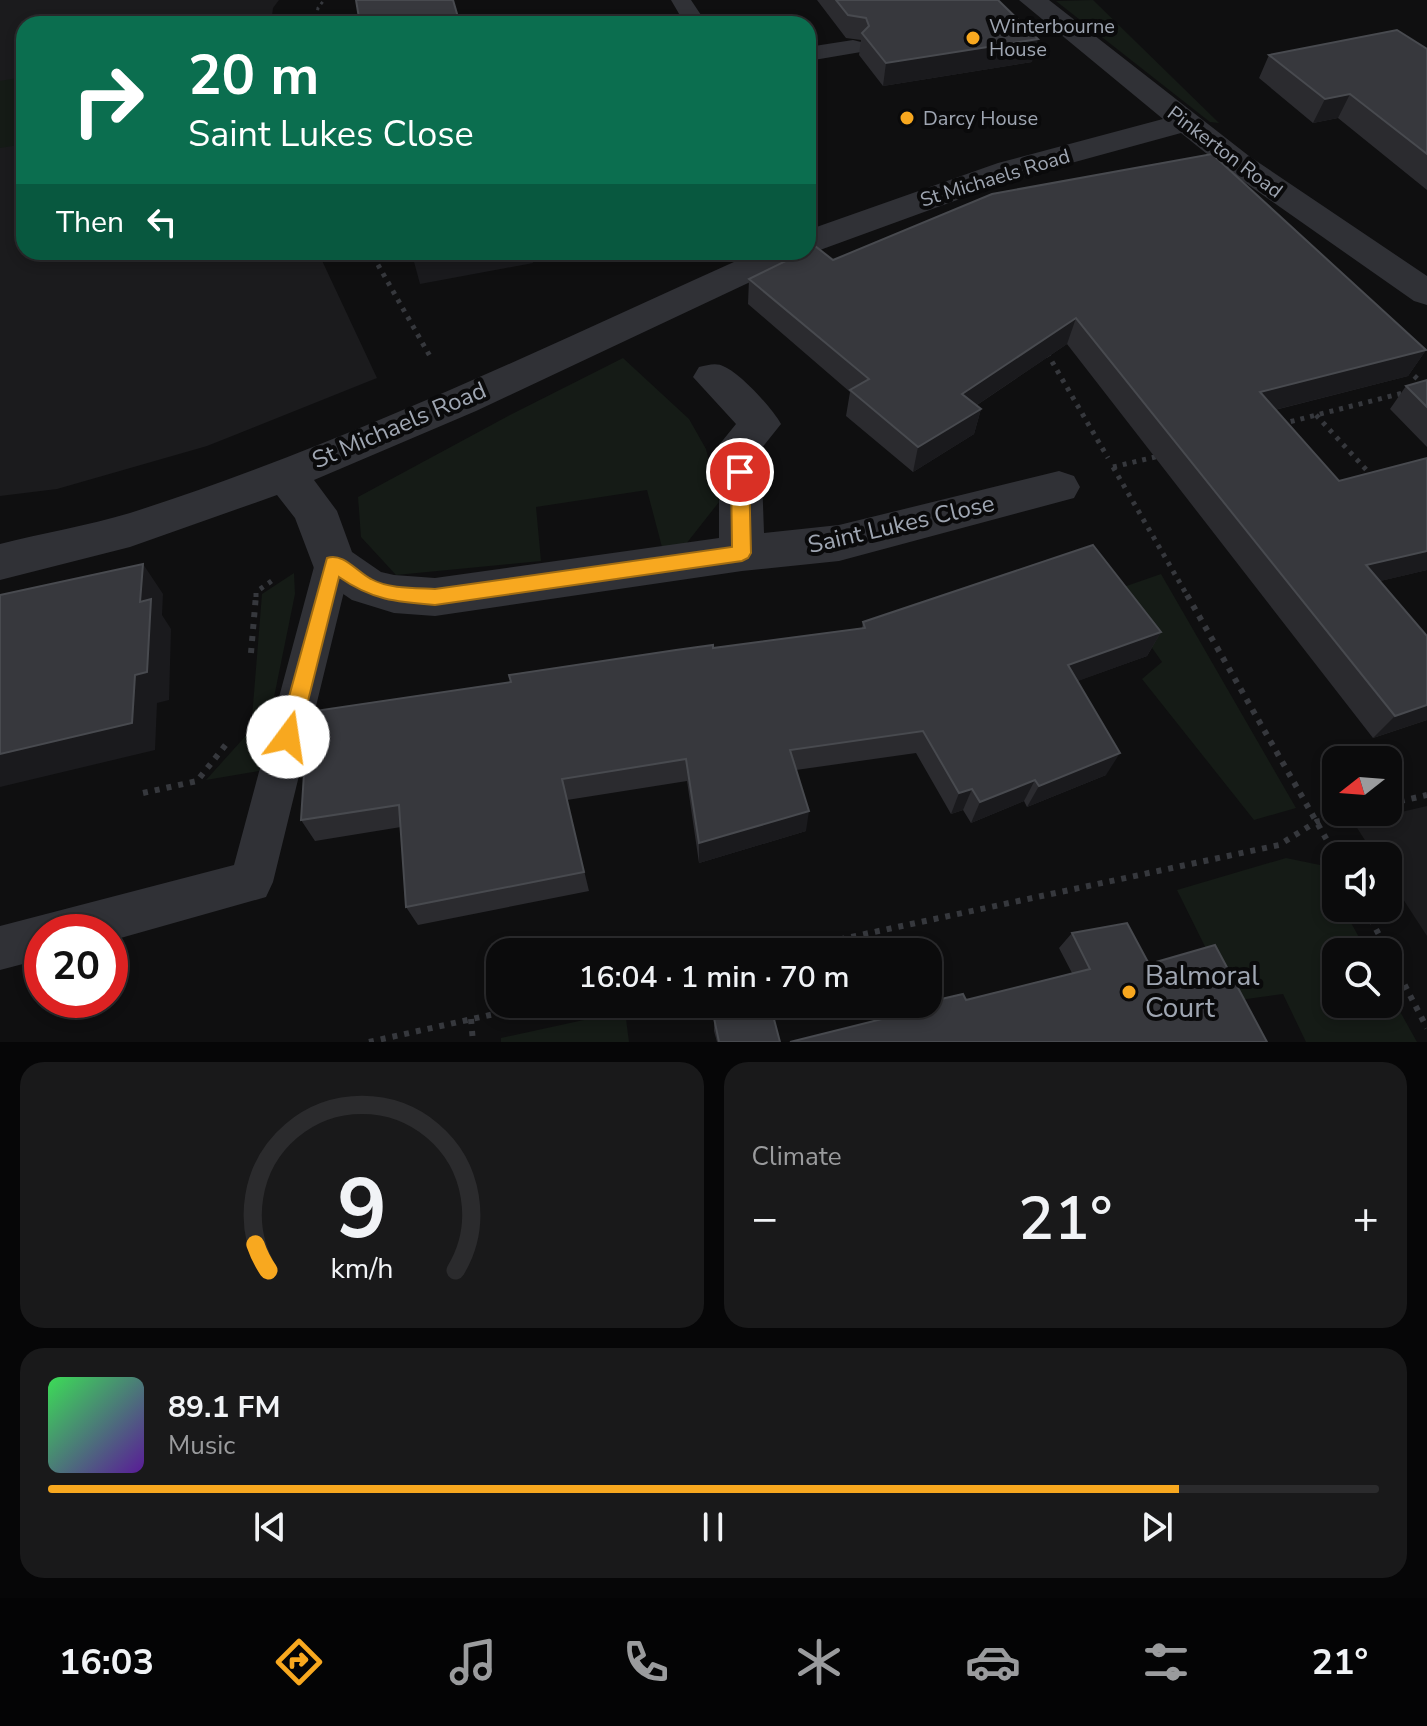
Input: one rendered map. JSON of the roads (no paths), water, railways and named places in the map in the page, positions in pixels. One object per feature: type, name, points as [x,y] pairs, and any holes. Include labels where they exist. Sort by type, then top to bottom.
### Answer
[{"type":"street","name":"Pinkerton Road","points":[[1032,0],[1184,123],[1270,187],[1427,293]]},
{"type":"street","name":"St Michaels Road","points":[[816,238],[1009,170],[1184,123]]},
{"type":"street","name":"St Michaels Road","points":[[0,562],[128,530],[285,475],[766,260]]},
{"type":"street","points":[[713,377],[761,424],[740,445],[742,553]]},
{"type":"street","points":[[285,475],[315,511],[330,554]]},
{"type":"street","name":"Saint Lukes Close","points":[[330,554],[368,587],[394,594],[435,597],[742,553],[839,543],[1059,487]]},
{"type":"lane","points":[[816,53],[853,47]]},
{"type":"lane","points":[[128,914],[251,882],[330,554]]},
{"type":"lane","points":[[0,948],[24,942]]},
{"type":"place","name":"Winterbourne House","points":[[973,38]]},
{"type":"place","name":"Darcy House","points":[[907,118]]},
{"type":"place","name":"Balmoral Court","points":[[1129,992]]}]
